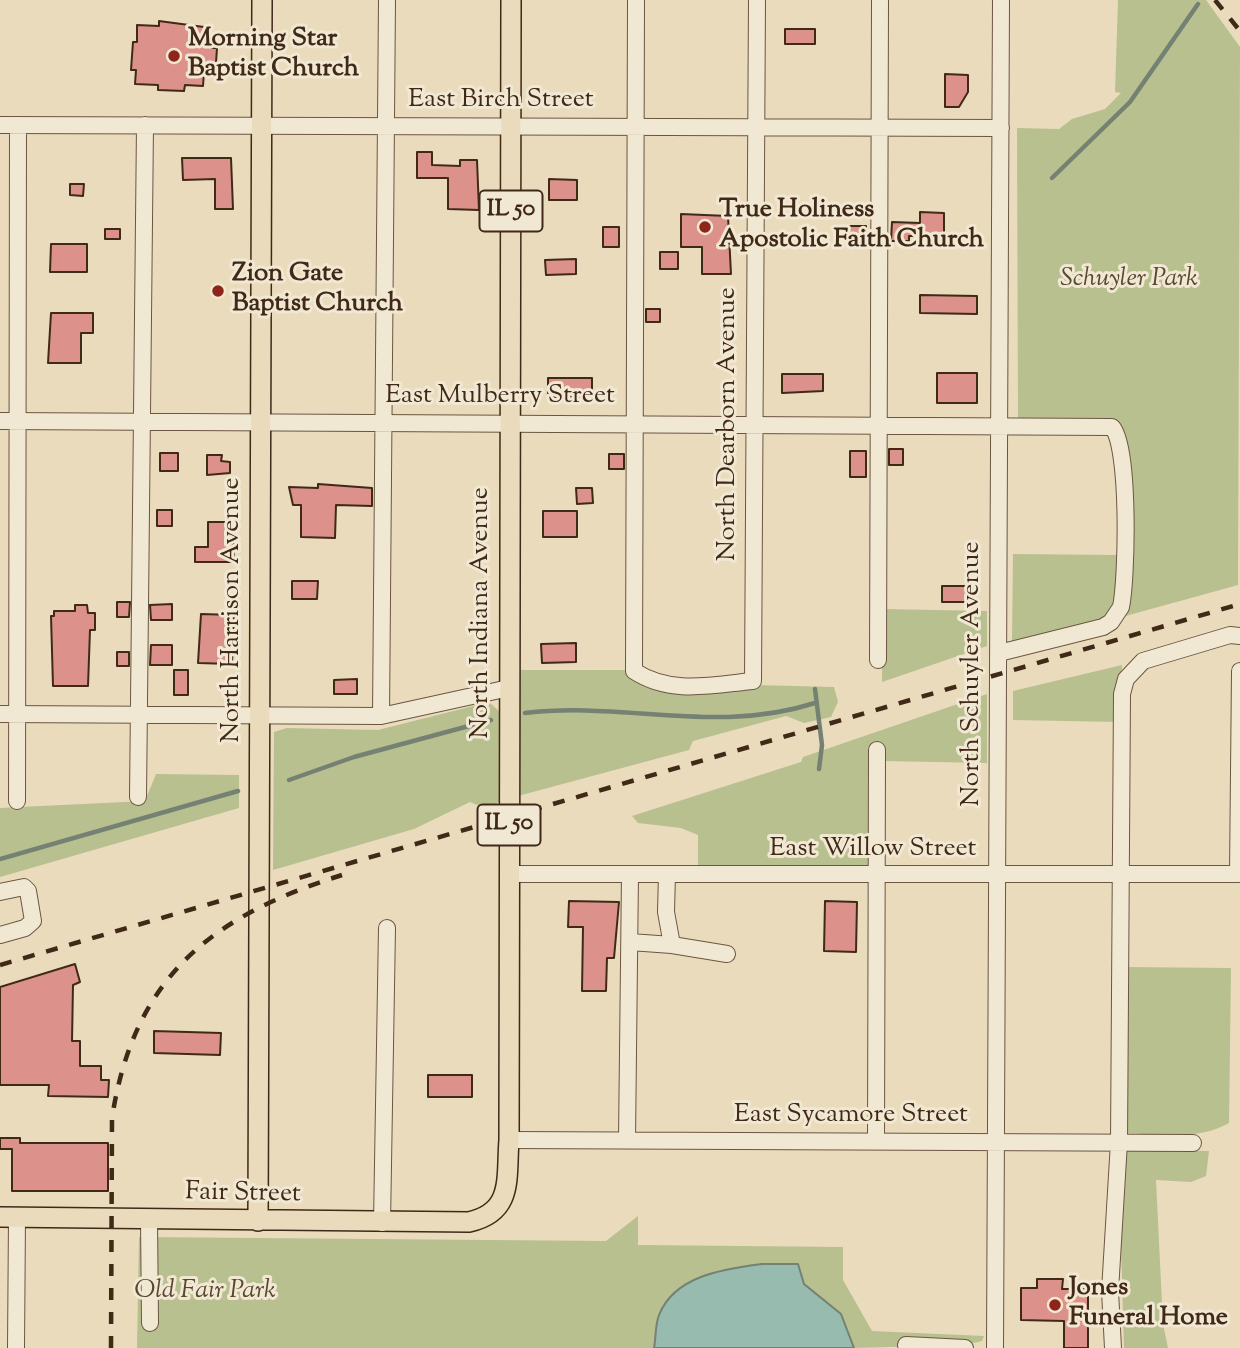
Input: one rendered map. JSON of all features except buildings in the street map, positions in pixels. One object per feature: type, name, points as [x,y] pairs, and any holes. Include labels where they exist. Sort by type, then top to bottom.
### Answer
[{"type":"main road","name":"North Harrison Avenue","points":[[258,1221],[262,0]]},
{"type":"main road","name":"North Indiana Avenue","points":[[486,1218],[499,1209],[505,1193],[509,1140],[511,0]]},
{"type":"main road","name":"Fair Street","points":[[9,1217],[382,1223],[469,1222],[486,1218]]},
{"type":"street","points":[[381,716],[387,0]]},
{"type":"street","points":[[635,423],[636,0]]},
{"type":"street","name":"North Dearborn Avenue","points":[[635,423],[634,671],[652,683],[676,688],[753,681],[757,0]]},
{"type":"street","points":[[878,660],[880,0]]},
{"type":"street","name":"North Schuyler Avenue","points":[[995,1348],[1002,0]]},
{"type":"street","name":"East Birch Street","points":[[0,125],[1001,128]]},
{"type":"street","points":[[17,801],[18,125]]},
{"type":"street","points":[[138,797],[145,125]]},
{"type":"street","name":"East Mulberry Street","points":[[0,421],[1000,424],[1112,427],[1118,434],[1122,449],[1124,477],[1123,597],[1117,615],[1103,626],[999,653]]},
{"type":"street","points":[[1113,1348],[1110,1291],[1119,1142],[1122,694],[1126,679],[1143,661],[1230,635],[1240,636]]},
{"type":"street","name":"East Willow Street","points":[[509,874],[1238,874],[1240,671]]},
{"type":"street","points":[[0,714],[381,716],[509,688]]},
{"type":"street","points":[[876,1141],[877,750]]},
{"type":"street","points":[[627,1140],[630,874]]},
{"type":"street","points":[[667,874],[666,912],[671,944]]},
{"type":"street","points":[[0,892],[24,887],[28,891],[33,921],[25,928],[0,935]]},
{"type":"street","points":[[382,1223],[387,929]]},
{"type":"street","points":[[629,942],[671,944],[727,954]]},
{"type":"street","name":"East Sycamore Street","points":[[509,1140],[1193,1143]]},
{"type":"street","points":[[9,1217],[16,1348]]},
{"type":"street","points":[[149,1219],[150,1323]]},
{"type":"street","points":[[906,1345],[965,1348]]},
{"type":"green space","name":"Schuyler Park","points":[[1118,0],[1206,0],[1240,47],[1238,585],[1122,617],[1127,450],[1120,424],[1018,424],[1017,128],[1059,129],[1072,119],[1105,109],[1121,93],[1115,92]]},
{"type":"green space","points":[[1013,554],[1118,555],[1120,591],[1110,618],[1025,642],[1012,641]]},
{"type":"green space","points":[[883,609],[987,611],[987,646],[882,682]]},
{"type":"green space","points":[[1122,665],[1119,722],[1013,720],[1013,691]]},
{"type":"green space","points":[[517,670],[627,670],[645,687],[666,692],[755,685],[834,687],[838,702],[831,717],[804,723],[786,716],[693,741],[689,750],[518,796]]},
{"type":"green space","points":[[987,694],[987,763],[882,761],[871,866],[698,866],[698,835],[681,828],[638,823],[632,816],[801,762],[803,757]]},
{"type":"green space","points":[[489,702],[499,711],[499,802],[485,808],[470,802],[414,829],[273,870],[274,732],[287,728],[378,730]]},
{"type":"green space","points":[[156,774],[239,775],[239,808],[0,877],[0,808],[145,801]]},
{"type":"green space","points":[[1125,967],[1231,968],[1229,1123],[1217,1129],[1191,1134],[1123,1133]]},
{"type":"green space","points":[[1122,1150],[1209,1151],[1206,1176],[1191,1182],[1156,1180],[1163,1324],[1168,1348],[1124,1348],[1120,1214]]},
{"type":"green space","name":"Old Fair Park","points":[[638,1216],[638,1245],[843,1247],[843,1280],[872,1331],[984,1336],[982,1341],[965,1345],[854,1348],[841,1315],[804,1284],[798,1265],[655,1344],[654,1348],[137,1348],[139,1237],[606,1241]]},
{"type":"water","points":[[762,1264],[798,1264],[804,1284],[841,1314],[854,1348],[654,1348],[659,1315],[677,1291],[703,1276]]},
{"type":"waterway","points":[[1052,178],[1130,102],[1198,4]]},
{"type":"waterway","points":[[815,689],[822,745],[819,769]]},
{"type":"waterway","points":[[525,713],[562,710],[706,717],[742,716],[778,712],[815,703]]},
{"type":"waterway","points":[[289,780],[354,757],[491,720]]},
{"type":"waterway","points":[[0,859],[238,791]]},
{"type":"railway","points":[[1215,0],[1240,31]]},
{"type":"railway","points":[[0,965],[1240,604]]},
{"type":"railway","points":[[111,1348],[112,1118],[123,1068],[139,1026],[160,990],[186,959],[218,932],[254,910],[296,891],[342,875]]},
{"type":"place","name":"Morning Star Baptist Church","points":[[174,56]]},
{"type":"place","name":"True Holiness Apostolic Faith Church","points":[[705,227]]},
{"type":"place","name":"Zion Gate Baptist Church","points":[[218,291]]},
{"type":"place","name":"Jones Funeral Home","points":[[1055,1305]]}]
